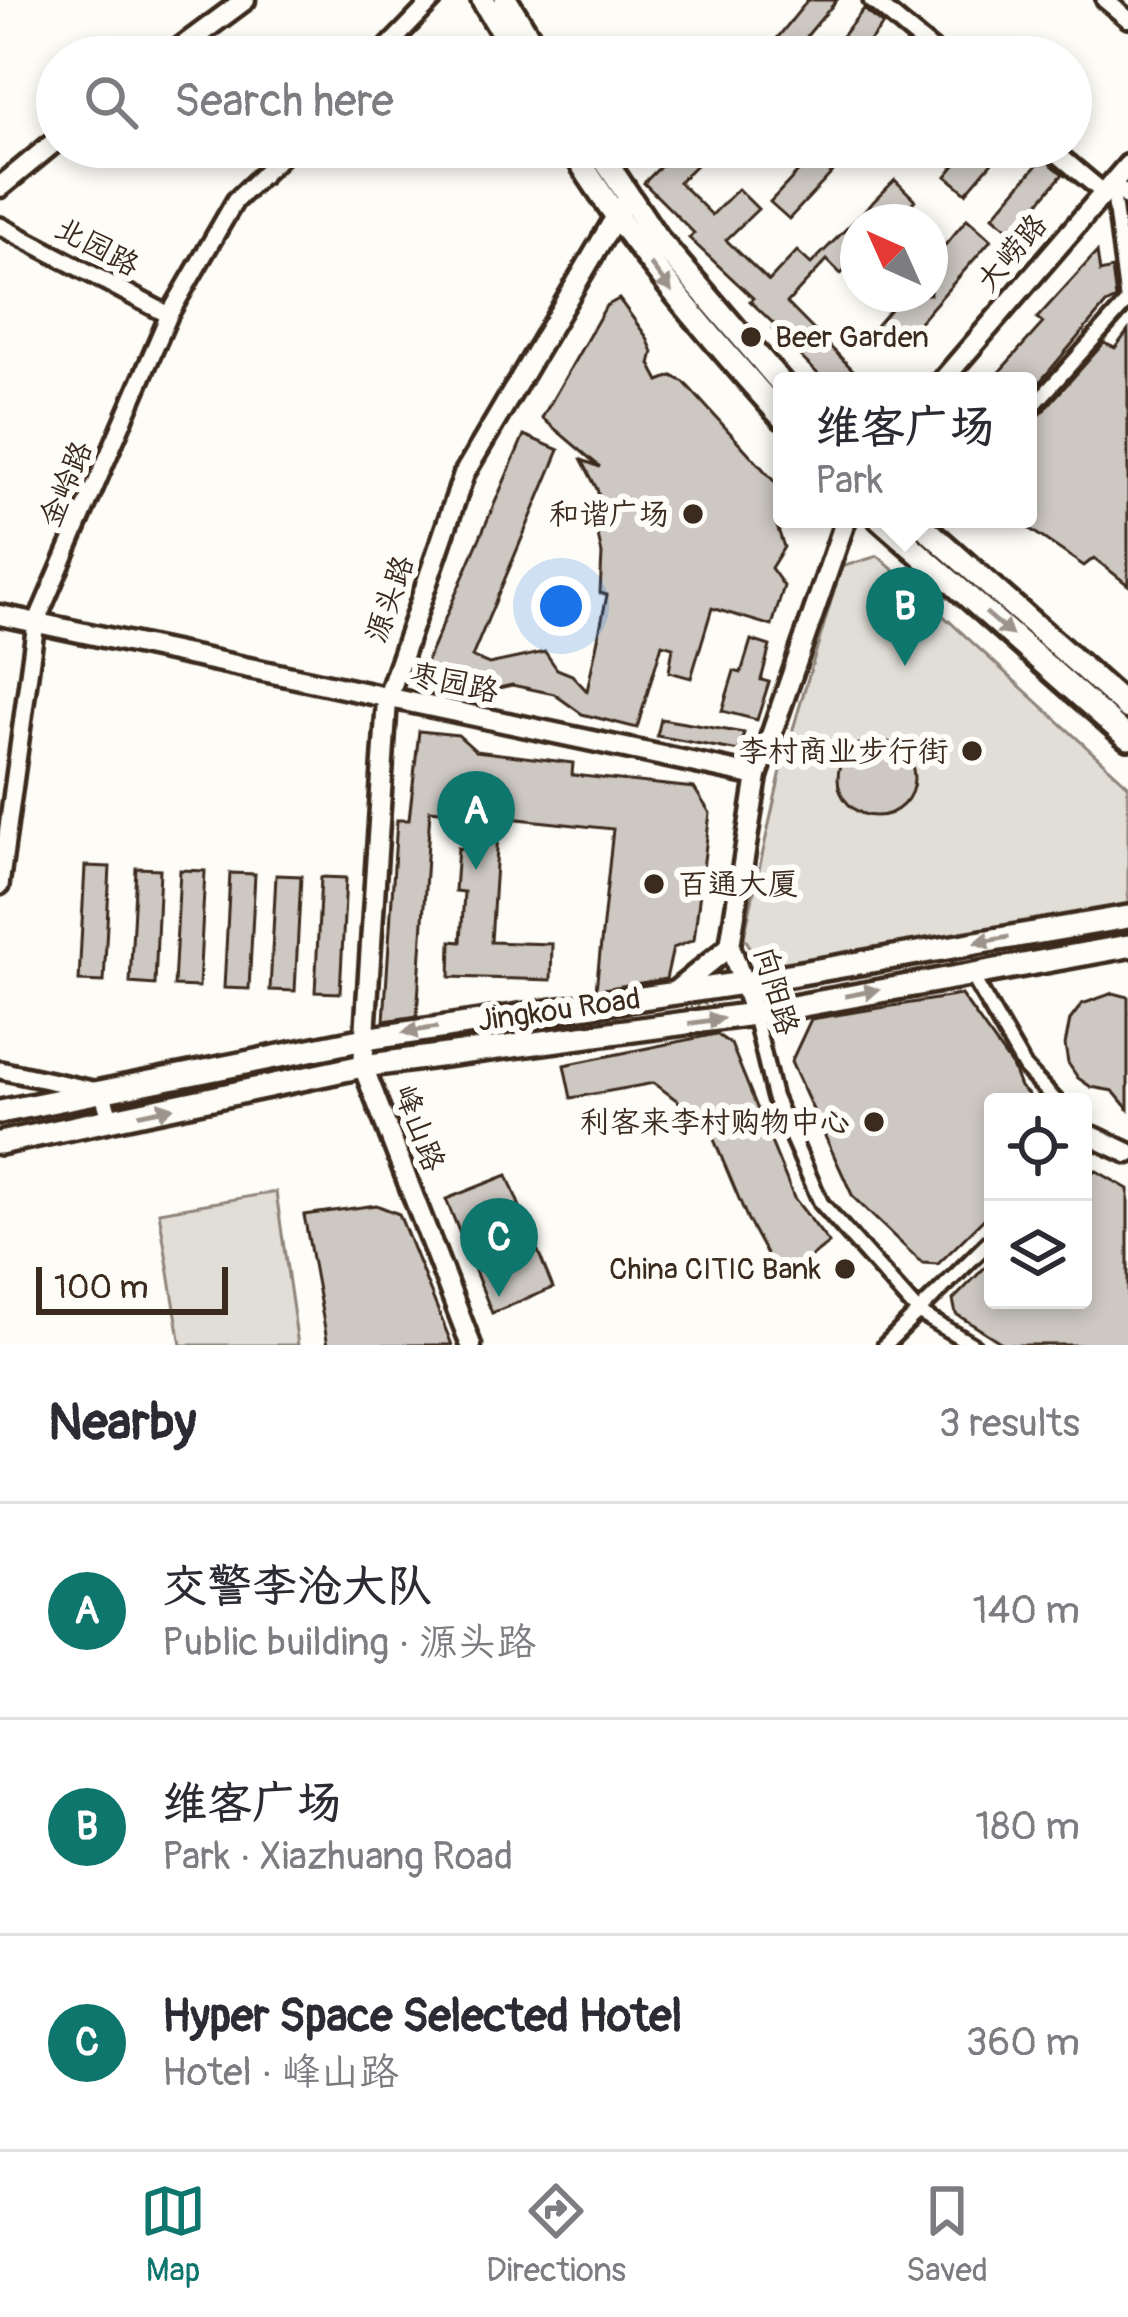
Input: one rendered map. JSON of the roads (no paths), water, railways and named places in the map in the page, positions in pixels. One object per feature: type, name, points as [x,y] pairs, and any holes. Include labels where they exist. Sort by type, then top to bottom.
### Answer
[{"type":"main road","points":[[483,0],[504,36]]},
{"type":"main road","points":[[506,0],[528,36]]},
{"type":"main road","points":[[589,168],[773,374]]},
{"type":"main road","points":[[605,168],[621,206],[691,316],[773,407]]},
{"type":"main road","points":[[890,528],[1128,738]]},
{"type":"main road","points":[[925,528],[1128,708]]},
{"type":"main road","name":"Jingkou Road","points":[[0,1112],[364,1039],[1128,917]]},
{"type":"main road","name":"Jingkou Road","points":[[0,1143],[363,1066],[754,1014],[1128,946]]},
{"type":"street","points":[[196,36],[245,0]]},
{"type":"street","points":[[398,36],[433,0]]},
{"type":"street","points":[[872,0],[916,36]]},
{"type":"street","points":[[1106,0],[1128,19]]},
{"type":"street","points":[[0,187],[36,157]]},
{"type":"street","name":"金岭路","points":[[0,886],[35,623],[170,315],[236,201],[270,168]]},
{"type":"street","points":[[1118,180],[1128,197]]},
{"type":"street","points":[[1037,402],[1127,303],[1118,180]]},
{"type":"street","name":"大崂路","points":[[950,372],[1118,180]]},
{"type":"street","name":"源头路","points":[[363,1066],[387,700],[464,473],[621,206]]},
{"type":"street","name":"北园路","points":[[0,226],[170,315]]},
{"type":"street","name":"向阳路","points":[[843,528],[757,776],[730,946],[754,1014],[774,1097],[816,1194],[918,1312],[973,1345]]},
{"type":"street","name":"枣园路","points":[[0,615],[757,776]]},
{"type":"street","points":[[674,992],[709,968],[730,946]]},
{"type":"street","points":[[970,973],[1025,1067],[1049,1093]]},
{"type":"street","name":"峰山路","points":[[363,1066],[471,1345]]},
{"type":"street","points":[[0,1070],[102,1092],[111,1120]]},
{"type":"street","points":[[1092,1140],[1128,1153]]},
{"type":"street","points":[[885,1345],[984,1247]]},
{"type":"place","name":"Beer Garden","points":[[751,337]]},
{"type":"place","name":"和谐广场","points":[[693,514]]},
{"type":"place","name":"维客广场","points":[[905,666]]},
{"type":"place","name":"李村商业步行街","points":[[972,751]]},
{"type":"place","name":"交警李沧大队","points":[[476,870]]},
{"type":"place","name":"百通大厦","points":[[654,884]]},
{"type":"place","name":"利客来李村购物中心","points":[[874,1122]]},
{"type":"place","name":"China CITIC Bank","points":[[845,1269]]},
{"type":"place","name":"Hyper Space Selected Hotel","points":[[499,1297]]}]
